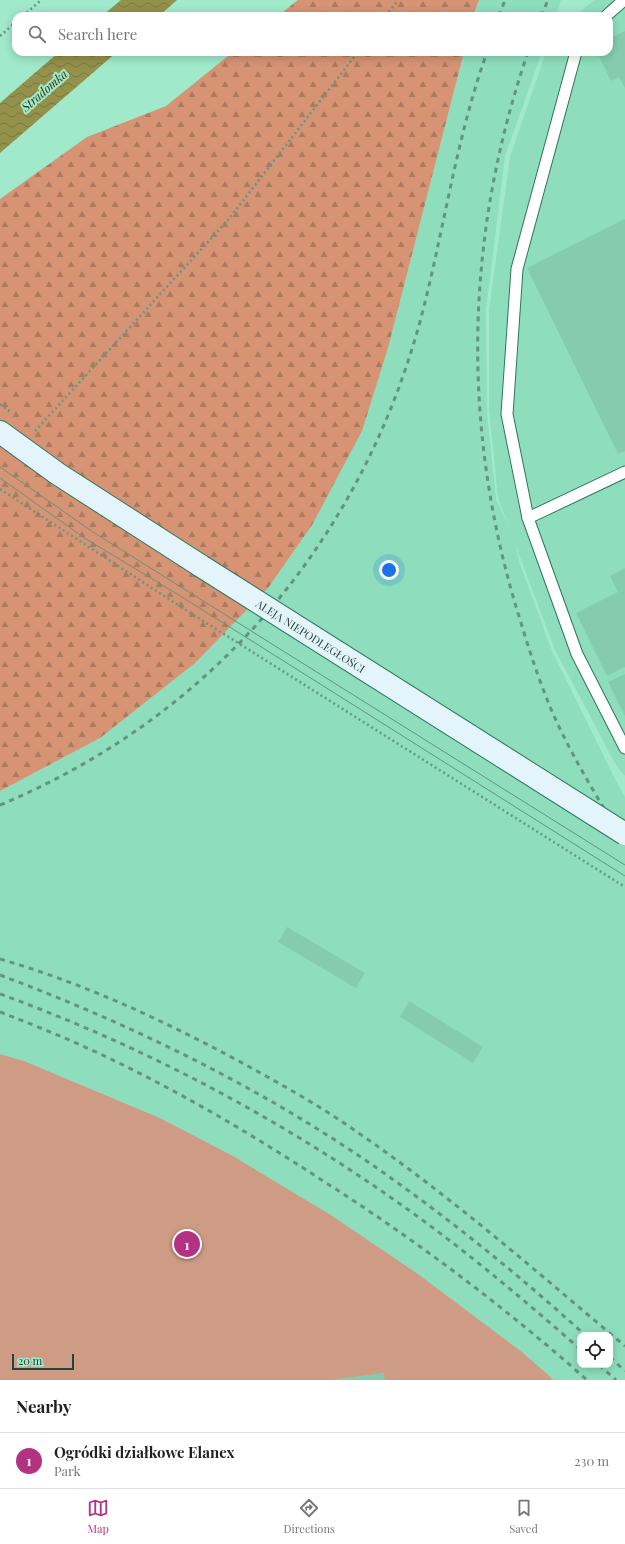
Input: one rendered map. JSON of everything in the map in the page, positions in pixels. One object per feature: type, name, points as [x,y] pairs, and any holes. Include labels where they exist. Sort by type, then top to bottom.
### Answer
[{"type":"street","name":"ALEJA NIEPODLEGŁOŚCI","points":[[0,432],[58,474],[201,566],[625,834]]},
{"type":"lane","points":[[610,12],[624,0]]},
{"type":"lane","points":[[575,56],[517,269],[506,414],[528,518],[577,654],[625,748]]},
{"type":"lane","points":[[528,518],[625,472]]},
{"type":"path","points":[[27,12],[41,0]]},
{"type":"path","points":[[389,12],[398,0]]},
{"type":"path","points":[[0,36],[12,26]]},
{"type":"path","points":[[35,432],[228,220],[355,56]]},
{"type":"path","points":[[0,489],[181,607],[625,887]]},
{"type":"shaded area","points":[[479,0],[561,0],[556,12],[474,12]]},
{"type":"shaded area","points":[[594,0],[625,0],[625,776],[617,767],[555,650],[515,544],[520,564],[552,651],[625,797],[625,1380],[554,1380],[522,1352],[418,1274],[331,1215],[233,1156],[160,1118],[24,1061],[0,1054],[0,791],[100,738],[362,431],[388,348],[463,56],[541,56],[505,156],[486,310],[487,413],[496,499],[509,527],[498,498],[489,409],[489,311],[510,157],[545,56],[613,56],[613,12],[580,12]]},
{"type":"shaded area","points":[[0,1054],[24,1061],[160,1118],[233,1156],[331,1215],[418,1274],[522,1352],[554,1380],[0,1380]]},
{"type":"green space","points":[[298,0],[479,0],[474,12],[283,12]]},
{"type":"green space","points":[[228,56],[463,56],[388,348],[362,431],[312,525],[268,588],[195,663],[100,738],[0,791],[0,199],[87,137],[166,106]]},
{"type":"water","points":[[121,0],[177,0],[164,12],[107,12]]},
{"type":"water","name":"Stradomka","points":[[54,56],[112,56],[0,153],[0,103]]},
{"type":"building","points":[[625,31],[625,88],[619,77],[611,81],[599,56],[613,56],[613,37]]},
{"type":"building","points":[[625,219],[625,451],[618,454],[527,268]]},
{"type":"building","points":[[625,568],[625,667],[607,676],[576,613],[618,592],[610,576]]},
{"type":"building","points":[[625,674],[625,716],[608,682]]},
{"type":"building","points":[[287,927],[365,973],[356,988],[278,942]]},
{"type":"building","points":[[409,1001],[483,1047],[473,1063],[400,1017]]},
{"type":"building","points":[[384,1373],[385,1380],[336,1380],[336,1379]]},
{"type":"tram line","points":[[0,467],[93,532],[625,865]]},
{"type":"tram line","points":[[0,478],[86,539],[182,597],[625,876]]},
{"type":"railway","points":[[500,12],[505,0]]},
{"type":"railway","points":[[543,12],[548,0]]},
{"type":"railway","points":[[0,805],[77,768],[147,723],[211,671],[268,612],[318,547],[360,476],[394,399],[421,318],[467,118],[486,56]]},
{"type":"railway","points":[[527,56],[507,121],[492,191],[482,260],[478,330],[479,400],[486,470],[499,540],[517,610],[543,690],[570,749],[625,843]]},
{"type":"railway","points":[[0,959],[64,980],[126,1005],[216,1049],[317,1105],[392,1157],[461,1209],[625,1346]]},
{"type":"railway","points":[[0,975],[97,1014],[191,1058],[283,1108],[327,1135],[371,1164],[454,1225],[508,1268],[582,1332]]},
{"type":"railway","points":[[0,994],[53,1014],[158,1061],[209,1086],[308,1143],[403,1206],[449,1240],[515,1293],[577,1346]]},
{"type":"railway","points":[[0,1012],[94,1051],[151,1079],[204,1108],[281,1154],[365,1208],[463,1278],[526,1328],[587,1380]]},
{"type":"railway","points":[[613,1360],[625,1371]]},
{"type":"railway","points":[[602,1368],[616,1380]]},
{"type":"place","name":"Ogródki działkowe Elanex","points":[[187,1244]]}]
